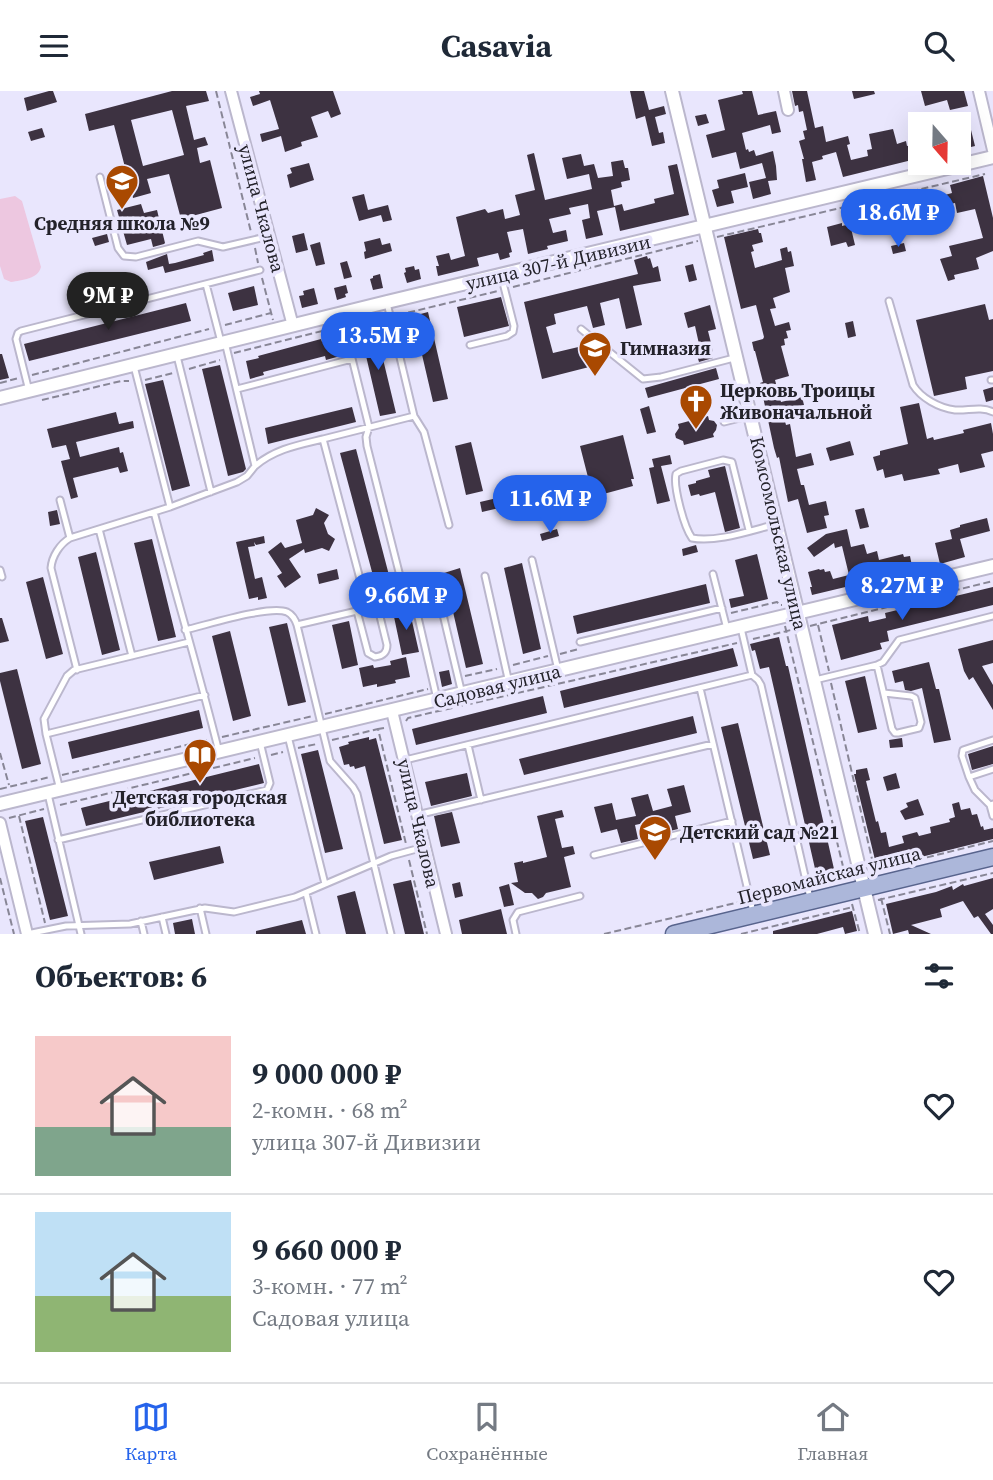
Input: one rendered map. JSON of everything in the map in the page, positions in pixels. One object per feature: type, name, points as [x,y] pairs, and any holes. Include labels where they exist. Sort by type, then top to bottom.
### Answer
[{"type":"main road","name":"Первомайская улица","points":[[674,934],[752,907],[809,893],[864,888],[993,857]]},
{"type":"street","name":"улица Чкалова","points":[[231,91],[293,325]]},
{"type":"street","name":"Комсомольская улица","points":[[672,91],[875,934]]},
{"type":"street","points":[[784,91],[788,110]]},
{"type":"street","points":[[979,91],[993,150]]},
{"type":"street","name":"улица 307-й Дивизии","points":[[0,398],[176,355],[225,347],[293,325],[343,320],[387,302],[993,157]]},
{"type":"street","name":"Садовая улица","points":[[0,804],[288,736],[320,721],[392,711],[436,695],[462,694],[993,566]]},
{"type":"street","name":"улица Чкалова","points":[[392,711],[446,934]]},
{"type":"street","points":[[0,823],[27,934]]},
{"type":"lane","points":[[100,177],[118,248],[124,256],[135,257],[198,241],[223,247],[270,236]]},
{"type":"lane","points":[[29,391],[16,339],[21,331],[260,269]]},
{"type":"lane","points":[[470,345],[513,332],[514,326],[501,275]]},
{"type":"lane","points":[[206,284],[237,389],[255,466]]},
{"type":"lane","points":[[889,301],[916,391],[947,408],[981,408],[993,412]]},
{"type":"lane","points":[[387,302],[414,416],[424,432],[449,525]]},
{"type":"lane","points":[[343,320],[369,427],[367,446],[402,584]]},
{"type":"lane","points":[[582,329],[643,379],[737,358]]},
{"type":"lane","points":[[176,355],[211,492]]},
{"type":"lane","points":[[237,389],[352,359]]},
{"type":"lane","points":[[134,366],[170,507]]},
{"type":"lane","points":[[724,422],[751,415]]},
{"type":"lane","points":[[77,670],[51,568],[53,558],[70,538],[211,492],[242,479],[263,459],[281,450],[414,416]]},
{"type":"lane","points":[[323,439],[364,594],[357,611],[368,653],[374,657],[383,655],[387,645],[374,591]]},
{"type":"lane","points":[[749,530],[732,462],[723,460],[676,474],[674,478],[691,538],[717,537],[777,524]]},
{"type":"lane","points":[[60,500],[70,538]]},
{"type":"lane","points":[[154,512],[219,752]]},
{"type":"lane","points":[[100,529],[132,656]]},
{"type":"lane","points":[[532,561],[558,671]]},
{"type":"lane","points":[[0,569],[2,577]]},
{"type":"lane","points":[[713,574],[727,630]]},
{"type":"lane","points":[[485,576],[509,683]]},
{"type":"lane","points":[[435,581],[462,694]]},
{"type":"lane","points":[[364,594],[402,584],[411,587],[436,695]]},
{"type":"lane","points":[[580,642],[722,608]]},
{"type":"lane","points":[[185,630],[271,611],[285,611],[293,616],[333,766],[357,794],[391,934]]},
{"type":"lane","points":[[297,625],[357,611]]},
{"type":"lane","points":[[815,680],[877,665],[883,662],[899,640],[993,616]]},
{"type":"lane","points":[[740,626],[752,675],[761,685],[809,893]]},
{"type":"lane","points":[[81,934],[58,840],[54,791],[57,776],[44,719],[67,676],[77,670],[189,642]]},
{"type":"lane","points":[[877,665],[884,693],[894,731],[898,733],[919,728],[921,722],[915,698],[884,693]]},
{"type":"lane","points":[[404,761],[752,675]]},
{"type":"lane","points":[[700,688],[752,907]]},
{"type":"lane","points":[[46,734],[205,695]]},
{"type":"lane","points":[[288,736],[325,884]]},
{"type":"lane","points":[[993,740],[962,750],[975,790],[991,805],[993,816]]},
{"type":"lane","points":[[58,840],[267,790],[270,783],[260,742]]},
{"type":"lane","points":[[417,815],[713,744]]},
{"type":"lane","points":[[468,745],[481,800]]},
{"type":"lane","points":[[969,777],[993,769]]},
{"type":"lane","points":[[594,855],[732,821]]},
{"type":"lane","points":[[27,934],[79,925],[121,925],[200,908],[234,912],[306,893],[401,853],[424,847]]},
{"type":"lane","points":[[306,893],[316,934]]},
{"type":"lane","points":[[516,934],[513,920],[518,912],[580,896]]},
{"type":"lane","points":[[200,908],[206,934]]},
{"type":"lane","points":[[162,917],[166,934]]},
{"type":"lane","points":[[141,921],[144,934]]},
{"type":"path","points":[[216,91],[275,330]]},
{"type":"path","points":[[720,236],[985,174]]},
{"type":"path","points":[[40,400],[121,381],[138,382],[218,362],[225,347],[343,320],[390,317],[696,242]]},
{"type":"path","points":[[0,383],[271,313]]},
{"type":"path","points":[[993,581],[816,624],[875,870],[993,841]]},
{"type":"path","points":[[408,718],[786,631],[845,877],[809,893],[752,907],[604,934]]},
{"type":"path","points":[[0,789],[215,739],[320,721],[427,689],[436,695]]},
{"type":"path","points":[[0,753],[9,787]]},
{"type":"path","points":[[18,815],[47,930]]},
{"type":"path","points":[[890,934],[882,899],[993,873]]},
{"type":"path","points":[[0,878],[14,934]]},
{"type":"path","points":[[741,934],[853,907],[860,934]]},
{"type":"shaded area","points":[[15,196],[22,201],[41,267],[37,274],[25,280],[11,282],[4,279],[0,266],[0,199]]},
{"type":"building","points":[[53,91],[57,102],[27,111],[24,98]]},
{"type":"building","points":[[172,91],[206,91],[209,101],[186,106],[194,140],[205,137],[208,145],[197,148],[200,163],[210,160],[222,208],[181,219],[169,174],[147,179],[151,193],[133,198],[114,125],[89,131],[85,114]],"holes":[[[172,110],[184,155],[143,166],[131,120]]]},
{"type":"building","points":[[259,91],[333,91],[341,114],[331,118],[328,111],[311,117],[318,137],[301,142],[302,146],[285,152],[281,136],[262,142],[260,134],[279,129],[270,100],[253,106],[250,97],[260,94]]},
{"type":"building","points":[[630,91],[644,91],[649,110],[664,106],[666,114],[655,117],[665,143],[652,146],[645,116],[636,119]]},
{"type":"building","points":[[742,91],[752,91],[758,115],[776,111],[781,132],[772,134],[770,125],[742,133],[746,150],[754,150],[756,156],[773,151],[776,166],[777,180],[768,181],[771,194],[753,199],[749,182],[766,178],[762,163],[740,169],[736,152],[712,158],[706,135],[725,130],[718,100],[743,94]]},
{"type":"building","points":[[792,91],[807,91],[815,128],[823,126],[826,142],[848,136],[850,144],[847,145],[851,160],[868,156],[867,150],[872,149],[869,134],[893,129],[897,144],[906,141],[908,161],[843,177],[836,152],[812,162],[816,180],[806,182],[799,141],[805,139],[803,131],[807,130],[803,111],[799,112],[798,105],[795,106]]},
{"type":"building","points":[[852,91],[874,91],[875,94],[854,99]]},
{"type":"building","points":[[921,91],[964,91],[968,106],[950,110],[947,100],[925,106]]},
{"type":"building","points":[[706,114],[709,123],[698,126],[695,116]]},
{"type":"building","points":[[42,128],[45,137],[31,141],[28,132]]},
{"type":"building","points":[[971,130],[975,146],[971,147]]},
{"type":"building","points":[[534,153],[545,200],[592,189],[589,174],[567,179],[562,158],[581,154],[584,166],[594,164],[598,178],[613,176],[611,162],[623,160],[630,180],[621,182],[622,187],[611,190],[614,206],[622,204],[624,211],[655,203],[654,199],[674,194],[668,166],[677,164],[689,215],[620,231],[615,207],[597,211],[603,235],[586,239],[582,220],[590,218],[588,204],[569,208],[571,214],[549,219],[553,233],[566,230],[568,241],[528,254],[523,229],[507,232],[512,252],[509,253],[510,257],[500,260],[498,253],[477,258],[479,266],[438,276],[436,256],[449,253],[451,260],[465,256],[456,217],[485,209],[488,213],[503,209],[505,219],[520,215],[515,195],[535,190],[527,155]]},
{"type":"building","points":[[309,163],[314,180],[290,188],[287,175],[292,173],[290,168]]},
{"type":"building","points":[[745,173],[748,187],[731,191],[734,203],[717,207],[712,190],[719,188],[717,180]]},
{"type":"building","points":[[983,176],[993,218],[993,251],[976,258],[979,269],[954,275],[955,279],[948,281],[940,259],[952,256],[949,246],[983,238],[975,209],[957,213],[955,203],[940,206],[942,213],[931,216],[925,195],[937,192],[938,197],[952,193],[950,185]]},
{"type":"building","points":[[364,194],[368,210],[388,205],[392,220],[383,222],[381,215],[359,221],[352,197]]},
{"type":"building","points":[[907,196],[911,212],[882,219],[886,233],[878,235],[871,217],[862,219],[860,211],[871,208],[871,205]]},
{"type":"building","points":[[141,204],[144,213],[157,210],[164,244],[153,247],[151,239],[127,245],[117,210]]},
{"type":"building","points":[[842,223],[842,226],[850,224],[855,245],[848,247],[846,242],[831,246],[827,227]]},
{"type":"building","points":[[758,229],[763,242],[752,245],[755,268],[782,260],[780,249],[787,247],[788,252],[791,251],[794,266],[785,268],[790,292],[773,298],[776,308],[770,309],[775,326],[789,322],[791,330],[786,331],[788,338],[784,339],[785,345],[781,346],[789,376],[775,380],[781,402],[802,397],[804,405],[782,410],[786,425],[790,424],[796,457],[811,453],[814,465],[797,469],[801,485],[804,485],[809,505],[826,501],[829,515],[824,516],[827,528],[807,533],[798,499],[788,502],[779,457],[777,458],[774,448],[760,383],[763,382],[752,342],[764,337],[756,305],[741,309],[724,237]]},
{"type":"building","points":[[304,233],[308,250],[296,253],[292,236]]},
{"type":"building","points":[[107,234],[109,242],[95,246],[92,238]]},
{"type":"building","points":[[380,238],[382,245],[390,243],[392,251],[365,259],[364,242]]},
{"type":"building","points":[[320,242],[325,264],[316,266],[310,245]]},
{"type":"building","points":[[904,243],[906,251],[893,254],[891,246]]},
{"type":"building","points":[[212,250],[214,261],[165,273],[163,266],[148,270],[146,262],[167,254],[169,264],[175,263]]},
{"type":"building","points":[[647,256],[653,268],[658,266],[661,281],[633,286],[642,325],[626,329],[619,298],[600,303],[605,325],[593,328],[587,306],[554,314],[556,324],[546,327],[553,353],[591,344],[597,365],[542,379],[524,302],[638,274],[634,260]]},
{"type":"building","points":[[347,261],[352,277],[344,279],[340,263]]},
{"type":"building","points":[[693,264],[697,280],[689,282],[685,266]]},
{"type":"building","points":[[414,266],[415,270],[419,269],[421,279],[407,283],[405,268]]},
{"type":"building","points":[[380,274],[383,288],[373,290],[370,279]]},
{"type":"building","points":[[346,285],[346,297],[337,300],[334,288]]},
{"type":"building","points":[[254,286],[258,305],[233,311],[228,293]]},
{"type":"building","points":[[314,288],[318,304],[302,308],[299,296],[304,295],[303,291]]},
{"type":"building","points":[[501,297],[509,326],[464,337],[457,307]]},
{"type":"building","points":[[186,303],[191,321],[29,361],[24,344]]},
{"type":"building","points":[[985,304],[989,320],[993,319],[993,371],[965,377],[967,389],[934,396],[916,320]]},
{"type":"building","points":[[710,305],[716,329],[708,331],[713,358],[699,362],[694,345],[699,344],[695,326],[688,328],[684,313]]},
{"type":"building","points":[[428,312],[448,399],[433,402],[413,316]]},
{"type":"building","points":[[853,321],[856,336],[848,338],[845,323]]},
{"type":"building","points":[[375,326],[396,413],[380,416],[360,330]]},
{"type":"building","points":[[321,339],[322,342],[335,339],[340,356],[326,360],[325,356],[263,372],[264,375],[250,379],[246,361]]},
{"type":"building","points":[[0,354],[9,378],[0,380]]},
{"type":"building","points":[[220,365],[246,469],[228,476],[202,369]]},
{"type":"building","points":[[716,368],[719,379],[648,398],[645,388]]},
{"type":"building","points":[[163,380],[190,486],[172,491],[145,384]]},
{"type":"building","points":[[993,387],[993,400],[986,402],[983,390]]},
{"type":"building","points":[[919,403],[927,439],[933,437],[934,440],[964,433],[963,430],[991,423],[993,451],[981,454],[985,467],[960,473],[958,464],[938,469],[940,474],[904,481],[902,474],[885,478],[883,469],[877,471],[873,457],[880,455],[880,451],[908,444],[900,407]]},
{"type":"building","points":[[649,406],[656,432],[647,434],[640,409]]},
{"type":"building","points":[[352,407],[356,422],[268,444],[265,428]]},
{"type":"building","points":[[116,412],[119,424],[133,421],[134,428],[76,442],[80,457],[119,447],[128,471],[120,473],[118,467],[73,478],[78,497],[71,499],[61,461],[70,459],[66,445],[52,448],[47,429]]},
{"type":"building","name":"Церковь Троицы Живоначальной","points":[[708,416],[709,420],[717,425],[714,437],[684,445],[683,441],[676,438],[678,424]]},
{"type":"building","points":[[623,435],[634,479],[631,479],[633,486],[596,496],[594,489],[591,489],[580,446]]},
{"type":"building","points":[[850,441],[854,455],[830,461],[826,448]]},
{"type":"building","points":[[471,442],[483,491],[466,495],[455,446]]},
{"type":"building","points":[[356,449],[390,579],[375,583],[340,453]]},
{"type":"building","points":[[670,455],[672,464],[661,466],[670,501],[657,504],[649,468],[654,467],[652,459]]},
{"type":"building","points":[[725,466],[740,528],[725,532],[715,492],[691,496],[688,485],[710,477],[708,470]]},
{"type":"building","points":[[527,491],[529,501],[482,512],[480,502]]},
{"type":"building","points":[[316,508],[329,515],[324,523],[328,534],[335,539],[329,551],[322,548],[305,553],[304,549],[289,559],[301,577],[285,588],[277,576],[282,573],[268,552],[281,542],[285,548],[302,543],[296,520],[313,515]]},
{"type":"building","points":[[864,508],[869,527],[860,529],[855,510]]},
{"type":"building","points":[[57,510],[60,524],[50,526],[48,512]]},
{"type":"building","points":[[987,518],[990,531],[960,539],[965,557],[940,564],[935,543],[952,539],[950,530],[960,525]]},
{"type":"building","points":[[557,529],[559,536],[542,541],[540,534]]},
{"type":"building","points":[[847,529],[851,547],[864,544],[867,554],[877,551],[879,560],[903,554],[904,557],[910,556],[913,571],[903,573],[901,565],[881,570],[883,578],[812,595],[808,572],[824,569],[825,572],[830,571],[833,579],[849,575],[842,546],[835,548],[834,543],[814,557],[807,548],[826,534]]},
{"type":"building","points":[[264,536],[265,543],[256,545],[254,542],[255,546],[248,547],[255,579],[262,577],[267,598],[249,599],[236,542]]},
{"type":"building","points":[[152,539],[176,637],[158,641],[134,543]]},
{"type":"building","points":[[696,545],[698,552],[683,556],[682,549]]},
{"type":"building","points":[[96,552],[120,650],[102,655],[78,557]]},
{"type":"building","points":[[757,554],[768,599],[731,608],[729,599],[744,596],[735,560]]},
{"type":"building","points":[[522,563],[541,649],[523,654],[504,568]]},
{"type":"building","points":[[460,568],[483,664],[466,668],[444,573]]},
{"type":"building","points":[[337,569],[339,579],[319,584],[317,574]]},
{"type":"building","points":[[43,577],[63,654],[46,659],[26,582]]},
{"type":"building","points":[[706,584],[710,603],[577,634],[573,616]]},
{"type":"building","points":[[993,587],[993,605],[887,631],[889,641],[880,643],[882,649],[841,660],[832,625],[868,616],[869,622],[886,618],[885,613]]},
{"type":"building","points":[[409,608],[419,652],[402,655],[393,612]]},
{"type":"building","points":[[0,618],[9,641],[0,643]]},
{"type":"building","points":[[349,621],[358,665],[342,669],[332,625]]},
{"type":"building","points":[[287,623],[306,702],[288,706],[269,627]]},
{"type":"building","points":[[230,631],[251,716],[233,721],[212,636]]},
{"type":"building","points":[[779,637],[834,869],[816,873],[769,667],[760,669],[755,650],[752,651],[750,644]]},
{"type":"building","points":[[993,640],[993,663],[982,666],[993,685],[993,710],[973,677],[969,680],[958,649]]},
{"type":"building","points":[[733,648],[738,666],[564,708],[560,691]]},
{"type":"building","points":[[406,657],[410,677],[395,680],[396,683],[363,687],[359,668],[391,665],[390,661]]},
{"type":"building","points":[[929,662],[936,689],[939,689],[951,740],[934,743],[922,688],[905,690],[903,681],[895,683],[892,671]]},
{"type":"building","points":[[17,669],[41,764],[22,769],[0,681],[0,673]]},
{"type":"building","points":[[449,670],[452,684],[442,687],[439,672]]},
{"type":"building","points":[[865,676],[877,729],[858,733],[845,681]]},
{"type":"building","points":[[543,696],[547,713],[416,745],[412,729]]},
{"type":"building","points":[[199,710],[203,728],[72,759],[68,742]]},
{"type":"building","points":[[693,716],[697,733],[524,775],[519,759]]},
{"type":"building","points":[[738,723],[770,855],[753,859],[721,727]]},
{"type":"building","points":[[369,737],[369,740],[376,738],[402,840],[384,844],[365,766],[355,769],[349,764],[344,765],[339,747]]},
{"type":"building","points":[[902,738],[903,747],[890,748],[889,740]]},
{"type":"building","points":[[993,746],[993,764],[972,770],[968,754]]},
{"type":"building","points":[[318,750],[343,849],[325,853],[301,754]]},
{"type":"building","points":[[259,764],[264,783],[86,826],[81,808]]},
{"type":"building","points":[[867,768],[870,780],[866,781],[876,822],[878,821],[881,833],[886,832],[889,847],[904,843],[902,836],[917,832],[919,836],[931,833],[930,827],[950,822],[949,819],[955,817],[952,804],[959,802],[961,810],[970,808],[972,815],[977,814],[984,830],[993,828],[993,839],[877,868],[854,774],[856,770]]},
{"type":"building","points":[[467,773],[472,796],[431,806],[425,782]]},
{"type":"building","points":[[896,773],[900,788],[887,791],[883,777]]},
{"type":"building","points":[[684,785],[691,812],[675,816],[678,829],[662,833],[658,820],[635,825],[638,839],[621,843],[617,829],[601,833],[594,807],[612,803],[616,820],[636,816],[631,798],[648,794],[653,811],[672,806],[667,789]]},
{"type":"building","points":[[918,799],[924,815],[905,820],[900,811],[908,807],[906,803]]},
{"type":"building","points":[[562,810],[564,817],[555,819],[562,848],[573,846],[575,854],[564,857],[571,887],[546,893],[538,899],[532,893],[525,893],[511,883],[518,882],[514,863],[547,857],[537,816]]},
{"type":"building","points":[[452,812],[460,843],[441,847],[434,816]]},
{"type":"building","points":[[43,817],[68,916],[50,920],[25,821]]},
{"type":"building","points":[[220,846],[224,863],[154,880],[149,862]]},
{"type":"building","points":[[993,878],[993,909],[985,914],[993,925],[993,934],[978,916],[974,918],[963,901],[940,909],[942,917],[911,925],[931,934],[909,934],[908,930],[893,934],[886,904],[952,886],[953,890],[963,884],[964,886]]},
{"type":"building","points":[[411,880],[424,934],[405,934],[393,884]]},
{"type":"building","points":[[460,882],[463,896],[455,898],[452,884]]},
{"type":"building","points":[[509,884],[514,905],[504,907],[499,887]]},
{"type":"building","points":[[355,891],[366,934],[346,934],[337,896]]},
{"type":"building","points":[[501,909],[507,934],[462,934],[459,920]]},
{"type":"building","points":[[852,911],[857,931],[845,934],[843,927],[817,934],[773,934],[773,931]]},
{"type":"building","points":[[192,919],[195,934],[175,934],[173,923]]},
{"type":"building","points":[[302,920],[306,934],[256,934],[256,931]]},
{"type":"place","name":"Средняя школа №9","points":[[122,211]]},
{"type":"place","name":"Гимназия","points":[[595,378]]},
{"type":"place","name":"Церковь Троицы Живоначальной","points":[[696,431]]},
{"type":"place","name":"Детская городская библиотека","points":[[200,785]]},
{"type":"place","name":"Детский сад №21","points":[[655,862]]}]
